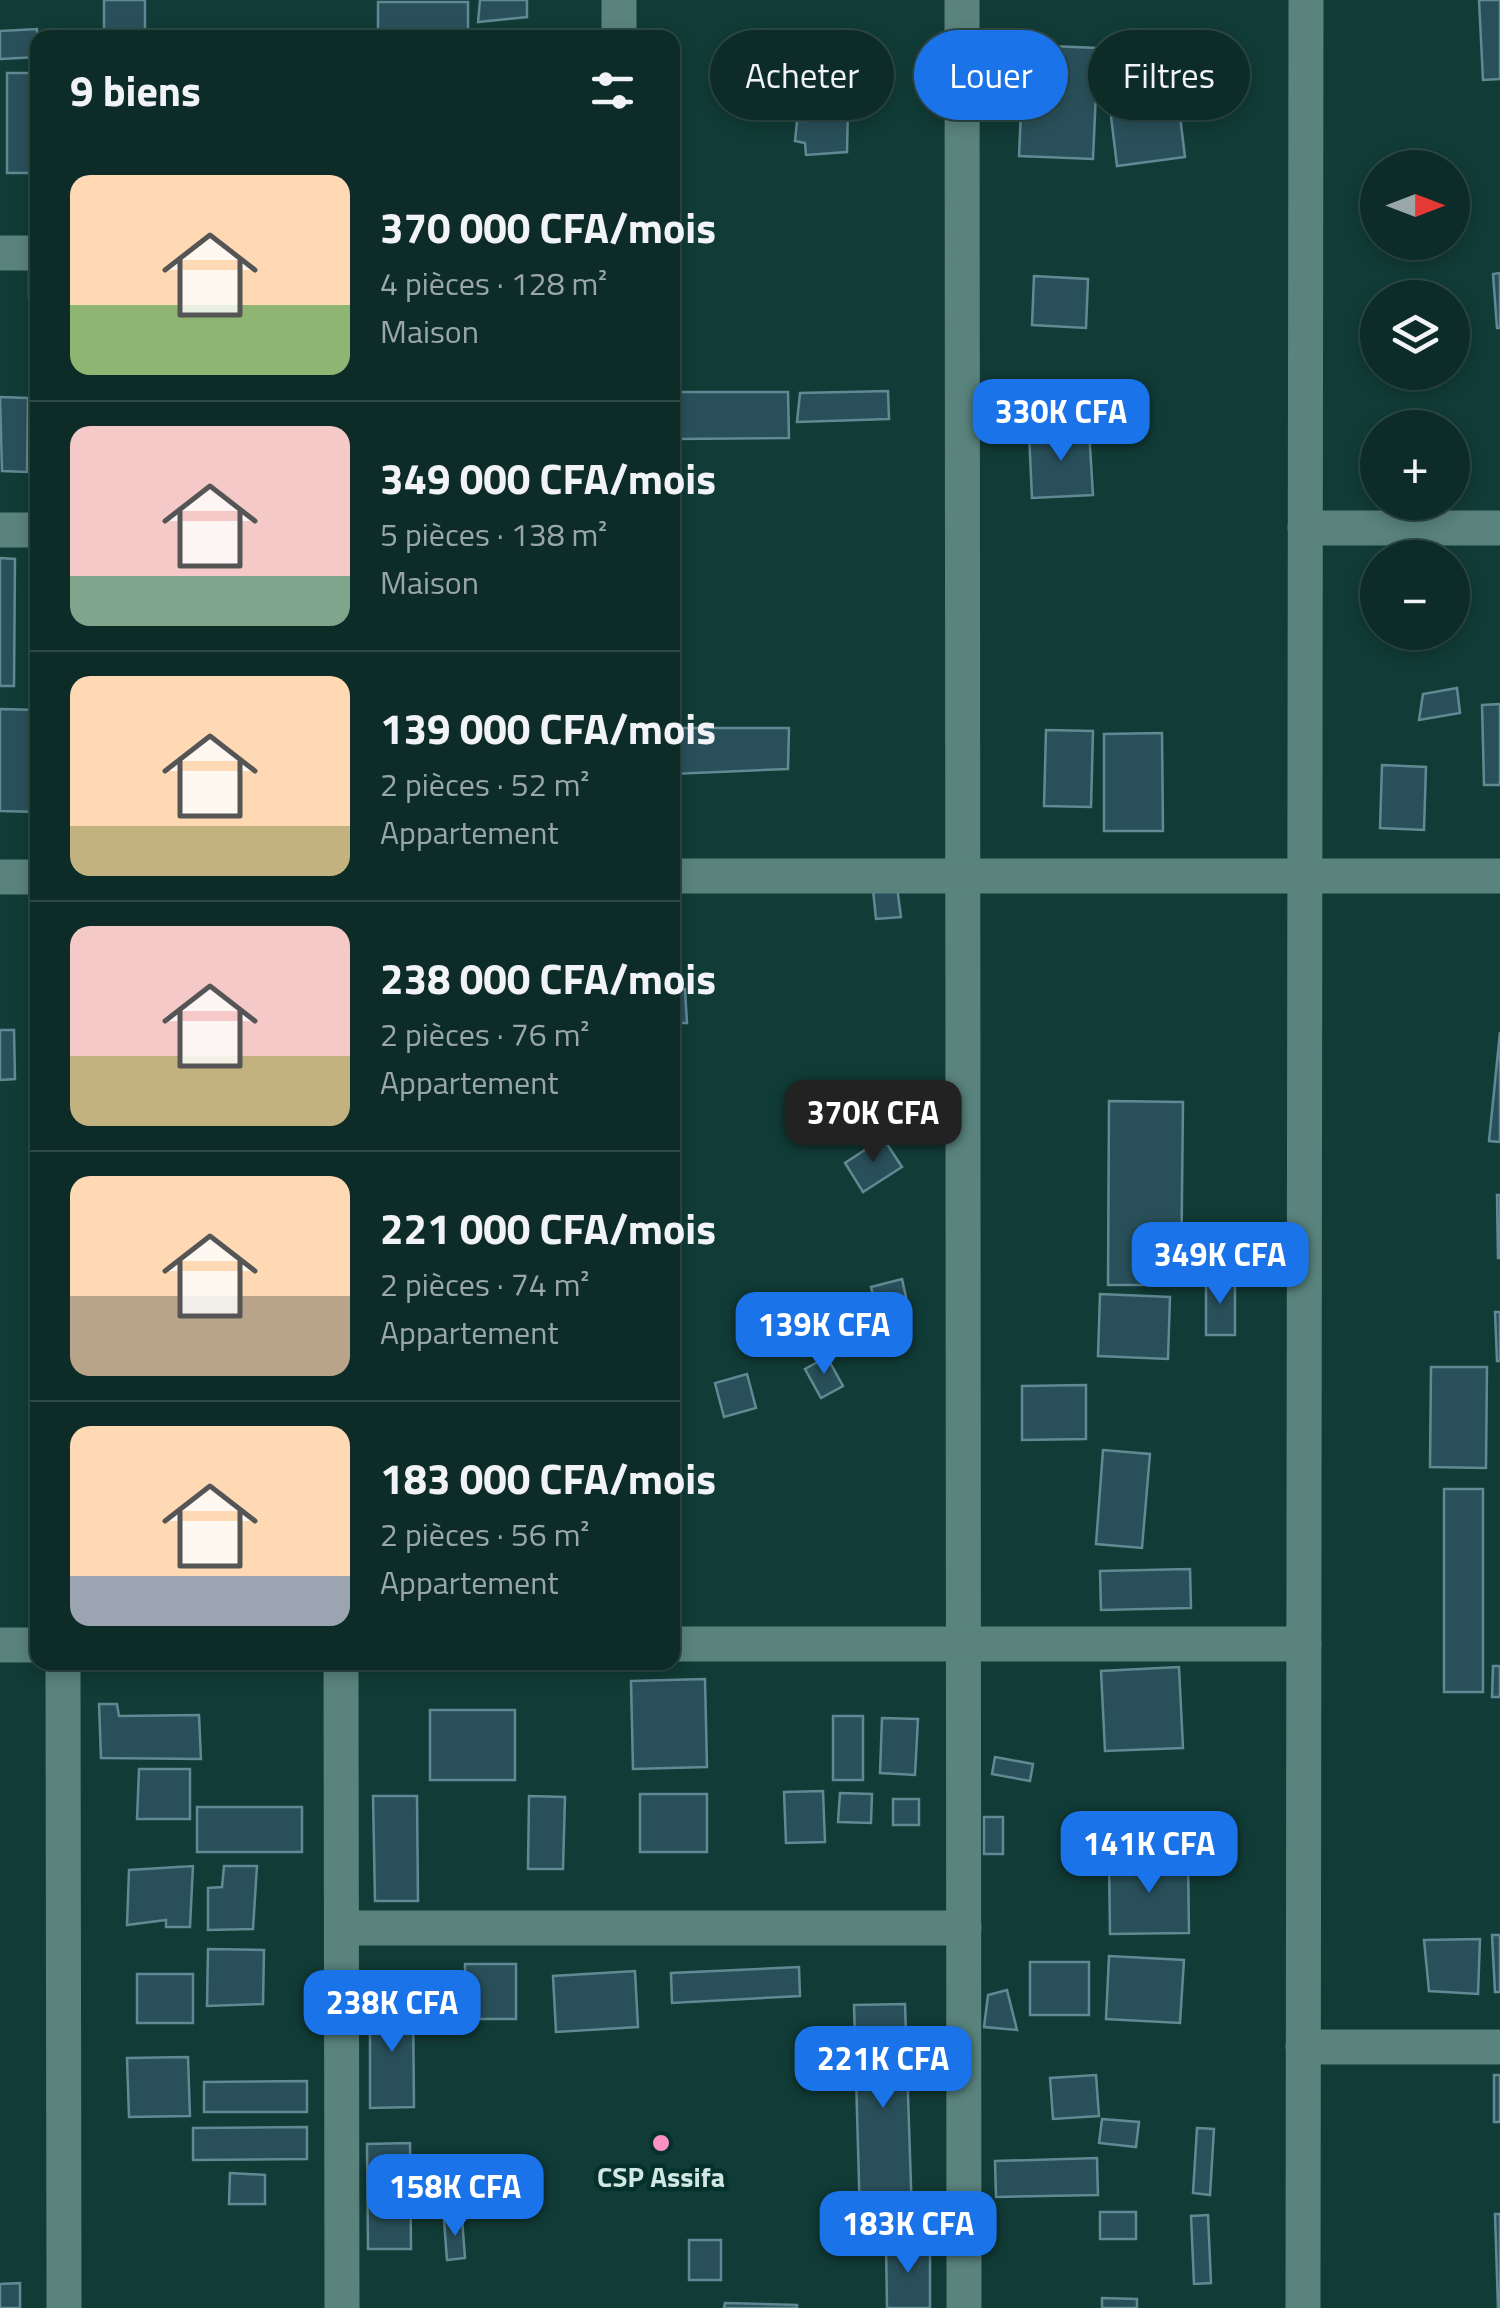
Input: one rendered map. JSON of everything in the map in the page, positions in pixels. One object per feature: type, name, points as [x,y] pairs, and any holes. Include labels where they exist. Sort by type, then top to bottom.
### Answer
[{"type":"street","points":[[619,0],[619,30]]},
{"type":"street","points":[[962,0],[964,2308]]},
{"type":"street","points":[[1303,2308],[1306,0]]},
{"type":"street","points":[[0,252],[30,252]]},
{"type":"street","points":[[1305,528],[1500,528]]},
{"type":"street","points":[[0,530],[30,530]]},
{"type":"street","points":[[680,876],[1500,876]]},
{"type":"street","points":[[0,877],[30,877]]},
{"type":"street","points":[[680,1644],[1304,1644]]},
{"type":"street","points":[[0,1645],[30,1645]]},
{"type":"street","points":[[63,1670],[64,2308]]},
{"type":"street","points":[[341,1670],[342,2308]]},
{"type":"street","points":[[342,1928],[964,1928]]},
{"type":"street","points":[[1303,2047],[1500,2047]]},
{"type":"building","points":[[104,0],[145,0],[145,30],[104,30]]},
{"type":"building","points":[[480,0],[527,0],[527,17],[478,22]]},
{"type":"building","points":[[1479,0],[1500,0],[1500,79],[1483,80]]},
{"type":"building","points":[[378,2],[468,2],[468,30],[378,30]]},
{"type":"building","points":[[37,29],[30,30],[30,57],[0,59],[0,31]]},
{"type":"building","points":[[1068,47],[1088,48],[1088,120],[1095,120],[1093,159],[1019,156],[1021,120],[1068,120]]},
{"type":"building","points":[[7,73],[30,73],[30,173],[7,173]]},
{"type":"building","points":[[848,120],[847,152],[806,155],[805,143],[795,141],[797,121]]},
{"type":"building","points":[[1111,120],[1180,120],[1185,157],[1117,166]]},
{"type":"building","points":[[1500,273],[1500,328],[1497,328],[1493,274]]},
{"type":"building","points":[[1034,276],[1088,279],[1086,328],[1032,325]]},
{"type":"building","points":[[888,391],[889,419],[797,422],[800,393]]},
{"type":"building","points":[[680,392],[788,392],[789,438],[680,439]]},
{"type":"building","points":[[0,397],[28,398],[27,472],[2,471]]},
{"type":"building","points":[[1089,430],[1093,495],[1032,498],[1029,433]]},
{"type":"building","points":[[0,558],[15,559],[14,686],[0,686]]},
{"type":"building","points":[[1457,688],[1460,713],[1419,720],[1423,694]]},
{"type":"building","points":[[1500,704],[1500,785],[1484,785],[1482,705]]},
{"type":"building","points":[[0,709],[30,710],[30,812],[0,811]]},
{"type":"building","points":[[680,728],[789,728],[788,769],[680,774]]},
{"type":"building","points":[[1046,730],[1093,731],[1091,807],[1044,806]]},
{"type":"building","points":[[1162,733],[1163,831],[1104,831],[1104,734]]},
{"type":"building","points":[[1382,765],[1426,767],[1424,830],[1380,828]]},
{"type":"building","points":[[897,887],[901,917],[876,919],[873,890]]},
{"type":"building","points":[[680,989],[685,989],[687,1023],[680,1023]]},
{"type":"building","points":[[0,1030],[14,1030],[15,1079],[0,1080]]},
{"type":"building","points":[[1500,1032],[1500,1142],[1489,1141]]},
{"type":"building","points":[[1109,1101],[1183,1102],[1181,1285],[1108,1285]]},
{"type":"building","points":[[883,1138],[902,1167],[863,1192],[845,1163]]},
{"type":"building","points":[[1500,1195],[1500,1258],[1498,1258]]},
{"type":"building","points":[[902,1279],[910,1315],[879,1323],[871,1287]]},
{"type":"building","points":[[1206,1279],[1235,1279],[1235,1335],[1206,1335]]},
{"type":"building","points":[[1100,1294],[1170,1297],[1168,1359],[1098,1356]]},
{"type":"building","points":[[1495,1312],[1500,1312],[1500,1361],[1497,1361]]},
{"type":"building","points":[[827,1357],[843,1386],[821,1398],[805,1369]]},
{"type":"building","points":[[1431,1367],[1487,1367],[1486,1468],[1430,1467]]},
{"type":"building","points":[[747,1374],[756,1408],[724,1417],[715,1383]]},
{"type":"building","points":[[1086,1385],[1086,1439],[1022,1440],[1022,1386]]},
{"type":"building","points":[[1103,1450],[1150,1454],[1142,1548],[1096,1544]]},
{"type":"building","points":[[1444,1489],[1483,1489],[1483,1692],[1444,1692]]},
{"type":"building","points":[[1190,1569],[1191,1608],[1101,1610],[1100,1571]]},
{"type":"building","points":[[1493,1666],[1500,1666],[1500,1697],[1492,1697]]},
{"type":"building","points":[[1179,1667],[1183,1748],[1105,1751],[1101,1671]]},
{"type":"building","points":[[705,1679],[707,1767],[633,1769],[631,1681]]},
{"type":"building","points":[[99,1704],[117,1704],[119,1716],[199,1715],[201,1759],[101,1758]]},
{"type":"building","points":[[430,1710],[515,1710],[515,1780],[430,1780]]},
{"type":"building","points":[[833,1716],[863,1716],[863,1780],[833,1780]]},
{"type":"building","points":[[882,1718],[918,1719],[915,1775],[880,1773]]},
{"type":"building","points":[[995,1757],[1033,1764],[1030,1781],[992,1774]]},
{"type":"building","points":[[139,1769],[190,1769],[190,1819],[137,1819]]},
{"type":"building","points":[[823,1791],[825,1842],[786,1843],[784,1792]]},
{"type":"building","points":[[840,1793],[872,1794],[871,1823],[838,1822]]},
{"type":"building","points":[[640,1794],[707,1794],[707,1852],[640,1852]]},
{"type":"building","points":[[373,1796],[417,1796],[418,1901],[375,1901]]},
{"type":"building","points":[[529,1796],[565,1797],[563,1869],[528,1869]]},
{"type":"building","points":[[893,1799],[919,1799],[919,1825],[893,1825]]},
{"type":"building","points":[[197,1807],[302,1807],[302,1852],[197,1852]]},
{"type":"building","points":[[984,1817],[1003,1817],[1003,1854],[984,1854]]},
{"type":"building","points":[[1188,1858],[1189,1933],[1110,1934],[1109,1859]]},
{"type":"building","points":[[193,1866],[190,1927],[166,1927],[166,1920],[127,1925],[129,1870]]},
{"type":"building","points":[[224,1866],[257,1866],[253,1929],[208,1930],[208,1888],[222,1887]]},
{"type":"building","points":[[1492,1935],[1500,1935],[1500,1992],[1495,1992]]},
{"type":"building","points":[[1480,1939],[1478,1994],[1429,1991],[1424,1940]]},
{"type":"building","points":[[208,1949],[264,1950],[263,2004],[207,2006]]},
{"type":"building","points":[[1109,1956],[1184,1960],[1180,2023],[1106,2019]]},
{"type":"building","points":[[1030,1962],[1089,1962],[1089,2015],[1030,2015]]},
{"type":"building","points":[[465,1964],[516,1964],[516,2019],[465,2019]]},
{"type":"building","points":[[799,1967],[800,1996],[672,2003],[671,1973]]},
{"type":"building","points":[[635,1971],[638,2027],[556,2032],[553,1976]]},
{"type":"building","points":[[137,1974],[193,1974],[193,2023],[137,2023]]},
{"type":"building","points":[[1007,1990],[1017,2030],[984,2027],[988,1995]]},
{"type":"building","points":[[370,2002],[413,2002],[414,2107],[370,2108]]},
{"type":"building","points":[[905,2004],[912,2216],[860,2218],[854,2005]]},
{"type":"building","points":[[188,2057],[190,2116],[129,2117],[127,2058]]},
{"type":"building","points":[[1096,2075],[1099,2116],[1053,2119],[1050,2078]]},
{"type":"building","points":[[1494,2075],[1500,2075],[1500,2122],[1494,2122]]},
{"type":"building","points":[[307,2081],[307,2112],[204,2112],[204,2082]]},
{"type":"building","points":[[1102,2119],[1139,2122],[1136,2147],[1099,2143]]},
{"type":"building","points":[[307,2127],[307,2159],[193,2160],[193,2128]]},
{"type":"building","points":[[1197,2128],[1214,2129],[1210,2195],[1193,2193]]},
{"type":"building","points":[[410,2143],[411,2249],[368,2249],[367,2144]]},
{"type":"building","points":[[1097,2158],[1098,2195],[996,2197],[995,2161]]},
{"type":"building","points":[[444,2168],[464,2168],[464,2203],[444,2203]]},
{"type":"building","points":[[230,2173],[265,2175],[265,2204],[229,2204]]},
{"type":"building","points":[[1100,2212],[1136,2212],[1136,2239],[1100,2239]]},
{"type":"building","points":[[1495,2214],[1500,2214],[1500,2308],[1498,2308]]},
{"type":"building","points":[[1208,2215],[1211,2283],[1194,2284],[1191,2216]]},
{"type":"building","points":[[462,2218],[465,2258],[447,2260],[444,2220]]},
{"type":"building","points":[[689,2240],[721,2240],[721,2280],[689,2280]]},
{"type":"building","points":[[886,2244],[930,2244],[930,2308],[887,2308]]},
{"type":"building","points":[[20,2283],[20,2308],[0,2308],[0,2284]]},
{"type":"building","points":[[1102,2298],[1137,2299],[1137,2308],[1102,2308]]},
{"type":"building","points":[[725,2303],[797,2305],[797,2308],[724,2308]]},
{"type":"place","name":"CSP Assifa","points":[[661,2143]]}]
